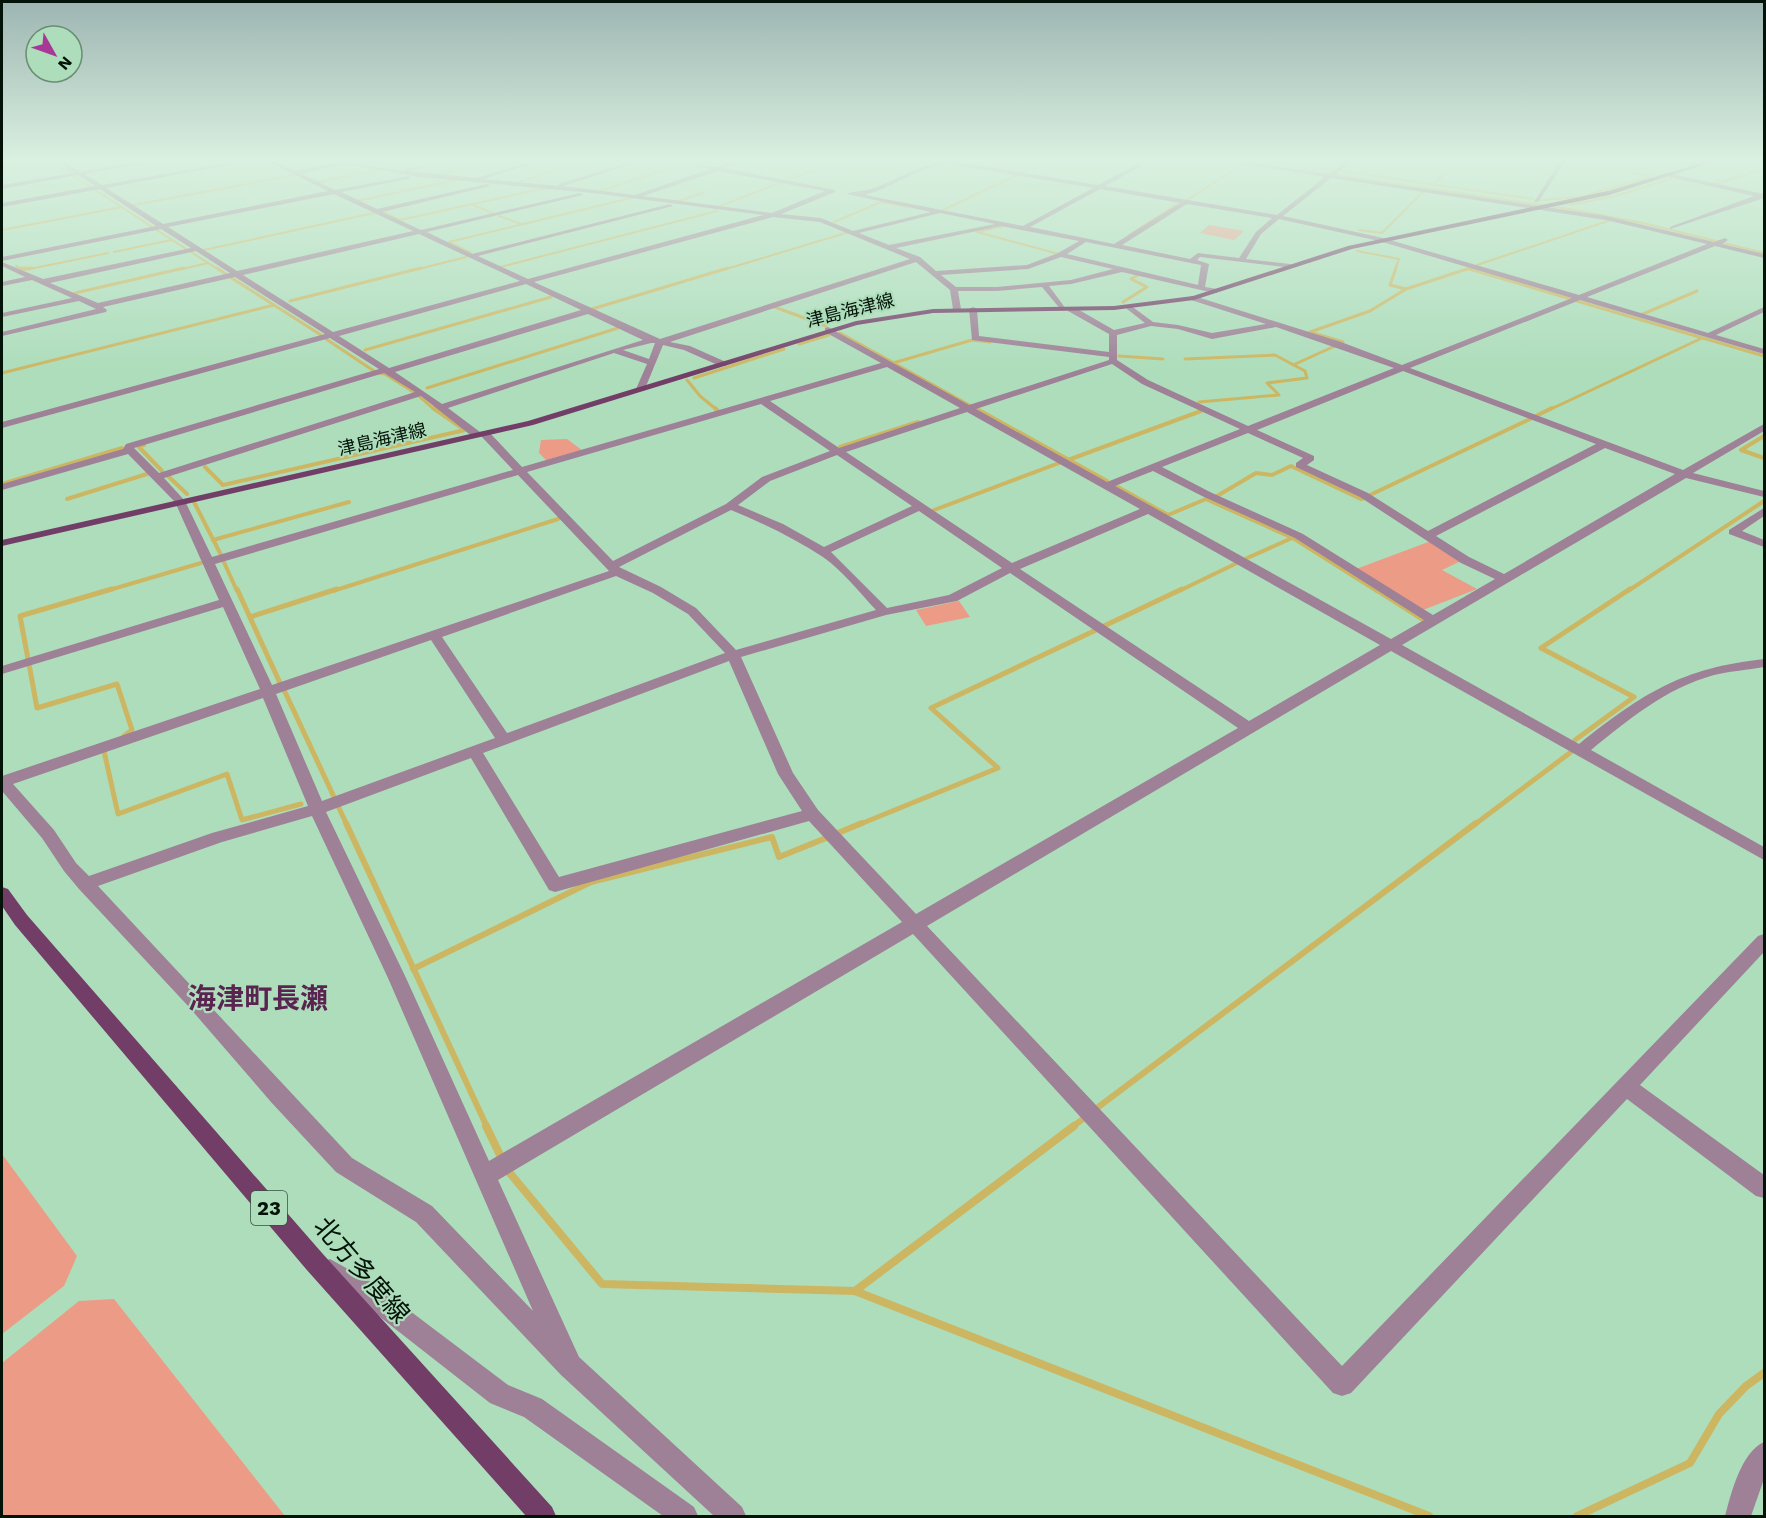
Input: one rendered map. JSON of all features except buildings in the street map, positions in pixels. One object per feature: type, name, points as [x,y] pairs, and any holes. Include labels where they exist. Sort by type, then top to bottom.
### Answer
[{"type":"main road","name":"津島海津線","points":[[2,543],[530,423],[828,330],[904,314],[957,309],[1130,307],[1194,297],[1381,239],[1415,232]]},
{"type":"main road","name":"北方多度線","points":[[2,894],[37,938],[314,1260],[543,1516]]},
{"type":"street","points":[[2,259],[138,232]]},
{"type":"street","points":[[169,232],[422,393],[481,434],[520,471],[614,569],[657,590],[692,611],[710,628],[733,655],[786,774],[812,814],[917,924],[1342,1384],[1764,941]]},
{"type":"street","points":[[97,306],[417,232]]},
{"type":"street","points":[[423,232],[525,282],[655,341],[687,348],[723,364]]},
{"type":"street","points":[[471,255],[565,232]]},
{"type":"street","points":[[2,425],[710,232]]},
{"type":"street","points":[[856,232],[917,259],[937,273],[954,290],[957,309]]},
{"type":"street","points":[[890,248],[967,232]]},
{"type":"street","points":[[1044,232],[1192,261],[1207,266],[1201,288]]},
{"type":"street","points":[[1116,246],[1138,232]]},
{"type":"street","points":[[1241,260],[1259,232]]},
{"type":"street","points":[[1352,232],[1764,352]]},
{"type":"street","points":[[1672,232],[1764,250]]},
{"type":"street","points":[[1685,232],[1764,256]]},
{"type":"street","points":[[937,273],[1028,267],[1061,255],[1085,240]]},
{"type":"street","points":[[1106,486],[1720,242]]},
{"type":"street","points":[[42,282],[196,250]]},
{"type":"street","points":[[1061,255],[1214,291]]},
{"type":"street","points":[[1192,261],[1198,255],[1290,266]]},
{"type":"street","points":[[442,407],[614,350],[655,341],[917,259]]},
{"type":"street","points":[[2,264],[103,310],[2,334]]},
{"type":"street","points":[[1028,267],[1063,281]]},
{"type":"street","points":[[954,290],[997,289],[1071,282],[1124,270]]},
{"type":"street","points":[[2,284],[32,278]]},
{"type":"street","points":[[1043,283],[1066,309],[1113,333],[1151,324],[1186,328],[1212,336],[1276,324]]},
{"type":"street","points":[[1194,297],[1401,368],[1684,474],[1764,494]]},
{"type":"street","points":[[2,315],[78,298]]},
{"type":"street","points":[[1130,307],[1151,324]]},
{"type":"street","points":[[973,309],[975,338],[1113,358],[1145,382],[1310,458],[1300,465],[1364,495],[1465,560],[1505,579]]},
{"type":"street","points":[[1708,336],[1764,309]]},
{"type":"street","points":[[126,451],[130,446],[588,311]]},
{"type":"street","points":[[828,330],[1764,854]]},
{"type":"street","points":[[1113,333],[1113,358]]},
{"type":"street","points":[[641,389],[651,363],[655,341]]},
{"type":"street","points":[[614,350],[651,363]]},
{"type":"street","points":[[733,1516],[570,1366],[424,1214],[344,1165],[278,1095],[196,1001],[85,884],[70,867],[48,834],[2,781],[434,635],[614,569],[730,506],[766,479],[802,463],[969,410],[1113,358]]},
{"type":"street","points":[[208,562],[888,364]]},
{"type":"street","points":[[157,477],[422,393]]},
{"type":"street","points":[[763,400],[1250,729]]},
{"type":"street","points":[[486,1175],[1764,427]]},
{"type":"street","points":[[1427,536],[1604,444]]},
{"type":"street","points":[[2,487],[130,450],[180,501],[268,692],[317,809],[398,978],[570,1366]]},
{"type":"street","points":[[1154,467],[1206,494],[1299,536],[1434,621]]},
{"type":"street","points":[[730,506],[759,517],[822,552],[845,570],[884,612]]},
{"type":"street","points":[[822,552],[920,507]]},
{"type":"street","points":[[85,884],[218,837],[317,809],[733,655],[884,612],[953,598],[1011,568],[1148,510]]},
{"type":"street","points":[[1764,511],[1733,532],[1764,544]]},
{"type":"street","points":[[2,670],[226,602]]},
{"type":"street","points":[[434,635],[504,740]]},
{"type":"street","points":[[1580,751],[1649,697],[1671,686],[1710,672],[1764,663]]},
{"type":"street","points":[[474,751],[555,885],[812,814]]},
{"type":"street","points":[[1626,1087],[1764,1188]]},
{"type":"street","points":[[314,1260],[364,1291],[499,1394],[532,1408],[685,1516]]},
{"type":"street","points":[[1738,1516],[1751,1477],[1764,1455]]},
{"type":"shaded area","points":[[1201,232],[1243,232],[1234,240]]},
{"type":"shaded area","points":[[567,439],[583,451],[547,461],[539,453],[541,440]]},
{"type":"shaded area","points":[[1431,541],[1461,561],[1442,570],[1477,589],[1423,610],[1356,569]]},
{"type":"shaded area","points":[[959,601],[970,617],[926,626],[916,610]]},
{"type":"shaded area","points":[[2,1154],[77,1256],[64,1286],[2,1334]]},
{"type":"shaded area","points":[[114,1299],[285,1516],[2,1516],[2,1363],[79,1301]]},
{"type":"waterway","points":[[159,232],[219,270]]},
{"type":"waterway","points":[[204,250],[287,232]]},
{"type":"waterway","points":[[471,253],[449,242],[491,232]]},
{"type":"waterway","points":[[500,267],[636,232]]},
{"type":"waterway","points":[[723,270],[849,232]]},
{"type":"waterway","points":[[978,232],[1059,254]]},
{"type":"waterway","points":[[1129,235],[1134,232]]},
{"type":"waterway","points":[[1373,232],[1383,232]]},
{"type":"waterway","points":[[1477,265],[1576,232]]},
{"type":"waterway","points":[[1679,232],[1764,253]]},
{"type":"waterway","points":[[114,252],[171,240]]},
{"type":"waterway","points":[[1357,251],[1399,259],[1395,270]]},
{"type":"waterway","points":[[25,270],[108,253]]},
{"type":"waterway","points":[[415,270],[466,257]]},
{"type":"waterway","points":[[178,270],[208,263]]},
{"type":"waterway","points":[[16,266],[24,270]]},
{"type":"waterway","points":[[21,268],[32,268]]},
{"type":"waterway","points":[[75,293],[184,268]]},
{"type":"waterway","points":[[217,268],[227,275]]},
{"type":"waterway","points":[[290,301],[421,268]]},
{"type":"waterway","points":[[596,311],[592,309],[728,268]]},
{"type":"waterway","points":[[1396,268],[1390,285],[1406,289]]},
{"type":"waterway","points":[[1406,289],[1470,268]]},
{"type":"waterway","points":[[1465,270],[1471,268]]},
{"type":"waterway","points":[[1472,270],[1469,269],[1571,299]]},
{"type":"waterway","points":[[1123,302],[1147,287],[1131,279],[1138,275]]},
{"type":"waterway","points":[[230,277],[274,305]]},
{"type":"waterway","points":[[1341,343],[1343,342],[1310,332],[1370,311],[1406,289]]},
{"type":"waterway","points":[[1643,314],[1697,291]]},
{"type":"waterway","points":[[365,350],[551,297]]},
{"type":"waterway","points":[[1577,301],[1764,356]]},
{"type":"waterway","points":[[2,373],[274,305]]},
{"type":"waterway","points":[[274,305],[321,335]]},
{"type":"waterway","points":[[772,306],[826,326]]},
{"type":"waterway","points":[[427,388],[618,328]]},
{"type":"waterway","points":[[840,333],[894,363]]},
{"type":"waterway","points":[[799,344],[829,335]]},
{"type":"waterway","points":[[1549,410],[1702,338]]},
{"type":"waterway","points":[[326,339],[374,371]]},
{"type":"waterway","points":[[894,363],[972,340],[990,342]]},
{"type":"waterway","points":[[1293,365],[1335,346]]},
{"type":"waterway","points":[[694,378],[784,349]]},
{"type":"waterway","points":[[1185,359],[1275,355],[1293,365]]},
{"type":"waterway","points":[[1119,356],[1163,359]]},
{"type":"waterway","points":[[894,363],[971,406]]},
{"type":"waterway","points":[[1199,402],[1279,395],[1267,383],[1307,378],[1305,371],[1293,365]]},
{"type":"waterway","points":[[379,373],[385,374],[415,393]]},
{"type":"waterway","points":[[687,380],[700,396],[717,410]]},
{"type":"waterway","points":[[419,396],[435,410]]},
{"type":"waterway","points":[[205,467],[223,485],[465,430],[433,408]]},
{"type":"waterway","points":[[1536,416],[1552,408]]},
{"type":"waterway","points":[[977,409],[1069,460]]},
{"type":"waterway","points":[[1069,460],[1201,411]]},
{"type":"waterway","points":[[1370,495],[1530,419]]},
{"type":"waterway","points":[[840,447],[918,422]]},
{"type":"waterway","points":[[1764,436],[1741,450],[1764,458]]},
{"type":"waterway","points":[[144,445],[138,446],[162,471]]},
{"type":"waterway","points":[[2,484],[122,448]]},
{"type":"waterway","points":[[1069,460],[1107,481]]},
{"type":"waterway","points":[[934,510],[1059,463]]},
{"type":"waterway","points":[[1217,496],[1256,473],[1272,475],[1291,466],[1361,499],[1364,498]]},
{"type":"waterway","points":[[67,499],[147,474]]},
{"type":"waterway","points":[[168,476],[187,494]]},
{"type":"waterway","points":[[1116,486],[1168,515],[1206,499],[1293,538],[1377,591]]},
{"type":"waterway","points":[[1628,591],[1764,501]]},
{"type":"waterway","points":[[194,502],[213,540]]},
{"type":"waterway","points":[[213,540],[349,502]]},
{"type":"waterway","points":[[333,591],[558,519]]},
{"type":"waterway","points":[[1245,559],[1292,538]]},
{"type":"waterway","points":[[213,540],[221,555]]},
{"type":"waterway","points":[[223,560],[237,591]]},
{"type":"waterway","points":[[106,591],[201,563]]},
{"type":"waterway","points":[[1179,591],[1237,563]]},
{"type":"waterway","points":[[28,659],[20,616],[112,589]]},
{"type":"waterway","points":[[237,589],[280,683]]},
{"type":"waterway","points":[[250,617],[337,589]]},
{"type":"waterway","points":[[1104,626],[1182,589]]},
{"type":"waterway","points":[[1375,589],[1422,619]]},
{"type":"waterway","points":[[1575,740],[1634,697],[1541,648],[1630,589]]},
{"type":"waterway","points":[[858,825],[998,768],[931,708],[1096,630]]},
{"type":"waterway","points":[[29,664],[37,708],[117,684],[132,730],[124,736]]},
{"type":"waterway","points":[[285,692],[334,797]]},
{"type":"waterway","points":[[104,751],[118,814],[227,774],[242,820],[301,804]]},
{"type":"waterway","points":[[1474,825],[1571,752]]},
{"type":"waterway","points":[[338,806],[347,825]]},
{"type":"waterway","points":[[346,823],[414,969]]},
{"type":"waterway","points":[[838,833],[862,823]]},
{"type":"waterway","points":[[1097,1108],[1476,823]]},
{"type":"waterway","points":[[414,969],[591,882],[772,837],[779,857],[826,838]]},
{"type":"waterway","points":[[414,969],[487,1127]]},
{"type":"waterway","points":[[1072,1127],[1083,1119]]},
{"type":"waterway","points":[[486,1126],[500,1155]]},
{"type":"waterway","points":[[855,1291],[1074,1126]]},
{"type":"waterway","points":[[509,1172],[602,1284],[855,1291]]},
{"type":"waterway","points":[[855,1291],[1429,1516]]},
{"type":"waterway","points":[[1577,1516],[1690,1463],[1719,1414],[1746,1386],[1764,1373]]},
{"type":"district","name":"海津町長瀬","points":[[258,998]]}]
